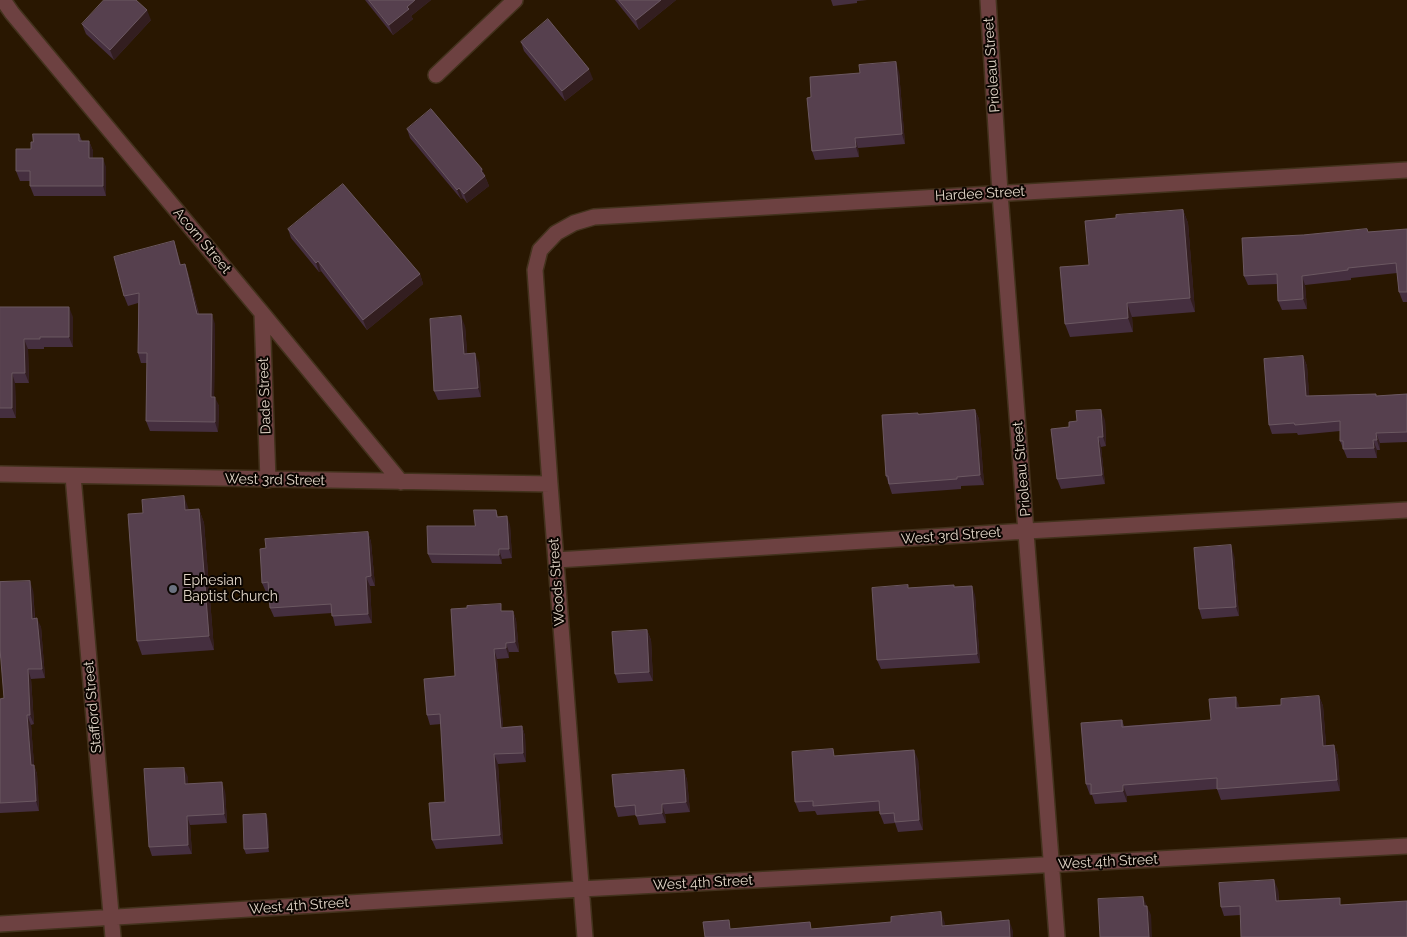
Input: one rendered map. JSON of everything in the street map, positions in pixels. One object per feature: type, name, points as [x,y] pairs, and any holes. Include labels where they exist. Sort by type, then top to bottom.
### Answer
[{"type":"street","name":"Acorn Street","points":[[3,0],[6,17],[262,313],[401,482]]},
{"type":"street","points":[[436,75],[515,0]]},
{"type":"street","name":"Prioleau Street","points":[[988,0],[1000,193],[1057,937]]},
{"type":"street","name":"Hardee Street","points":[[556,233],[574,223],[594,217],[1407,170]]},
{"type":"street","name":"Woods Street","points":[[556,233],[540,250],[535,270],[584,937]]},
{"type":"street","name":"Dade Street","points":[[262,313],[268,480]]},
{"type":"street","name":"West 3rd Street","points":[[0,474],[550,484]]},
{"type":"street","name":"Stafford Street","points":[[73,476],[113,937]]},
{"type":"street","name":"West 3rd Street","points":[[556,560],[1407,510]]},
{"type":"street","name":"West 4th Street","points":[[0,924],[581,889],[1407,846]]},
{"type":"building","points":[[104,0],[136,0],[147,10],[110,50],[82,24]]},
{"type":"building","points":[[369,0],[415,0],[407,7],[409,9],[389,25]]},
{"type":"building","points":[[619,0],[661,0],[636,20]]},
{"type":"building","points":[[548,19],[589,69],[562,91],[521,42]]},
{"type":"building","points":[[896,62],[902,134],[855,138],[856,147],[812,151],[807,98],[811,97],[810,77],[860,73],[859,65]]},
{"type":"building","points":[[431,109],[482,169],[481,171],[485,176],[464,194],[459,188],[457,190],[407,129]]},
{"type":"building","points":[[33,134],[79,134],[79,141],[89,141],[89,158],[103,158],[103,186],[30,186],[30,171],[16,171],[16,149],[31,149]]},
{"type":"building","points":[[343,184],[420,274],[363,320],[318,261],[316,263],[288,229]]},
{"type":"building","points":[[1183,210],[1190,298],[1127,303],[1128,318],[1065,324],[1060,267],[1089,265],[1085,221],[1116,218],[1116,215]]},
{"type":"building","points":[[1367,229],[1368,232],[1407,229],[1407,292],[1399,292],[1396,263],[1348,268],[1348,270],[1302,276],[1303,299],[1278,301],[1277,274],[1244,276],[1242,238]]},
{"type":"building","points":[[174,241],[180,265],[185,264],[197,314],[212,314],[211,397],[215,397],[215,422],[146,421],[147,353],[138,353],[139,293],[124,296],[114,257]]},
{"type":"building","points":[[0,307],[69,307],[69,337],[24,339],[25,373],[12,373],[12,408],[0,408]]},
{"type":"building","points":[[461,316],[464,354],[475,353],[478,388],[434,391],[430,319]]},
{"type":"building","points":[[1303,356],[1306,396],[1407,394],[1407,432],[1376,433],[1377,440],[1373,440],[1374,448],[1343,449],[1343,441],[1340,441],[1340,421],[1269,425],[1264,359]]},
{"type":"building","points":[[975,410],[980,475],[957,477],[957,479],[889,484],[888,476],[886,476],[882,415]]},
{"type":"building","points":[[1101,410],[1103,437],[1098,437],[1102,475],[1057,479],[1051,429],[1069,427],[1069,422],[1077,421],[1076,411]]},
{"type":"building","name":"Ephesian Baptist Church","points":[[184,496],[185,510],[199,509],[209,636],[137,641],[128,514],[143,513],[142,500]]},
{"type":"building","points":[[474,510],[496,510],[497,517],[507,516],[509,549],[499,549],[499,555],[428,554],[427,526],[475,526]]},
{"type":"building","points":[[368,532],[371,576],[366,577],[368,614],[332,616],[331,604],[270,608],[268,582],[262,583],[260,549],[266,548],[265,539]]},
{"type":"building","points":[[1231,545],[1236,607],[1199,609],[1194,548]]},
{"type":"building","points":[[30,581],[32,619],[37,618],[42,669],[28,669],[30,715],[27,715],[31,765],[34,765],[36,801],[0,803],[0,699],[4,698],[0,649],[0,582]]},
{"type":"building","points":[[908,585],[908,588],[954,585],[954,587],[972,586],[977,654],[877,660],[872,588]]},
{"type":"building","points":[[501,604],[501,611],[513,611],[515,642],[506,643],[506,648],[494,649],[501,728],[522,726],[523,753],[494,754],[500,835],[432,840],[429,803],[445,802],[440,714],[427,715],[424,679],[455,676],[451,609]]},
{"type":"building","points":[[647,630],[649,672],[615,674],[612,632]]},
{"type":"building","points":[[1319,696],[1323,746],[1334,745],[1337,780],[1217,789],[1217,778],[1123,785],[1123,791],[1091,794],[1091,784],[1086,784],[1081,723],[1122,720],[1122,727],[1211,720],[1209,699],[1236,697],[1236,708],[1281,705],[1281,699]]},
{"type":"building","points":[[833,749],[834,756],[914,750],[919,820],[895,822],[894,813],[880,814],[879,801],[813,806],[813,801],[795,802],[792,752]]},
{"type":"building","points":[[184,768],[185,784],[222,782],[224,814],[187,816],[188,845],[149,847],[144,769]]},
{"type":"building","points":[[684,770],[686,802],[662,804],[662,813],[636,816],[635,805],[615,807],[612,775]]},
{"type":"building","points":[[266,814],[268,848],[244,849],[243,815]]},
{"type":"building","points":[[1274,880],[1276,901],[1340,898],[1340,905],[1407,901],[1407,937],[1241,937],[1240,906],[1221,907],[1219,883]]},
{"type":"building","points":[[1143,897],[1144,906],[1147,906],[1149,937],[1100,937],[1098,899]]},
{"type":"building","points":[[941,912],[942,926],[1009,920],[1010,937],[705,937],[703,922],[729,920],[730,929],[810,922],[811,929],[891,922],[891,917]]},
{"type":"place","name":"Ephesian Baptist Church","points":[[173,589]]}]
